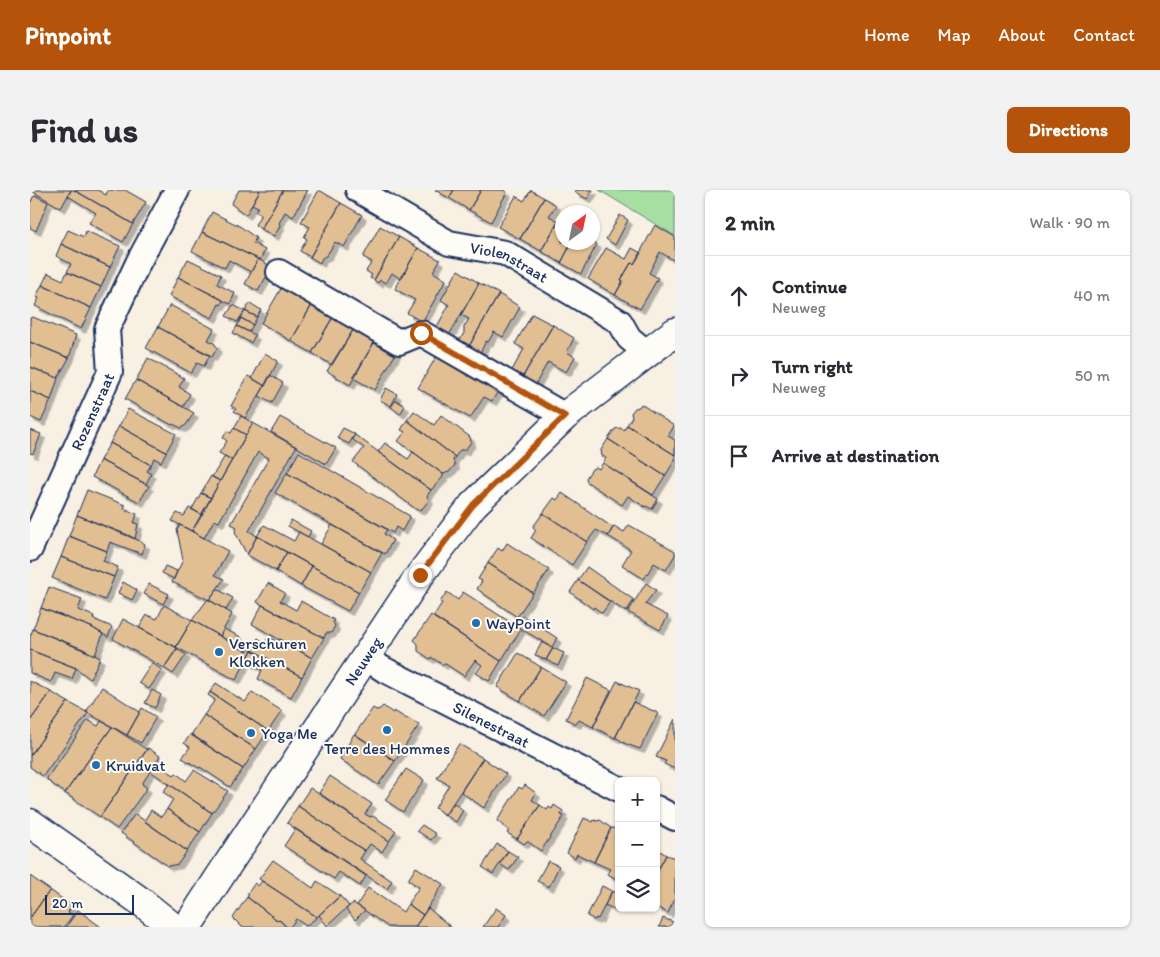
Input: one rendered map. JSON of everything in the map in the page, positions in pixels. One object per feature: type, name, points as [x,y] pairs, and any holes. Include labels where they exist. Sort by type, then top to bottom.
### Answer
[{"type":"street","name":"Rozenstraat","points":[[30,549],[110,372],[107,330],[138,263],[176,190]]},
{"type":"street","name":"Violenstraat","points":[[358,190],[449,243],[505,253],[620,322],[629,338],[646,354]]},
{"type":"street","points":[[279,272],[399,342],[421,333],[565,416]]},
{"type":"street","name":"Neuweg","points":[[187,927],[420,575],[473,505],[565,416],[675,332]]},
{"type":"street","name":"Silenestraat","points":[[366,658],[392,674],[615,787]]},
{"type":"street","points":[[660,810],[675,818]]},
{"type":"street","points":[[30,823],[173,927]]},
{"type":"green space","points":[[599,190],[675,190],[675,236]]},
{"type":"building","points":[[30,190],[71,190],[61,208]]},
{"type":"building","points":[[71,190],[133,224],[123,242],[89,223],[96,213],[68,196]]},
{"type":"building","points":[[74,190],[98,190],[106,195],[108,190],[125,190],[146,202],[133,224]]},
{"type":"building","points":[[239,190],[260,190],[246,215],[231,204]]},
{"type":"building","points":[[260,190],[283,190],[261,229],[255,225],[261,214],[255,211],[258,207],[252,204]]},
{"type":"building","points":[[283,190],[308,190],[293,217],[285,212],[274,236],[261,229]]},
{"type":"building","points":[[319,190],[341,203],[310,257],[300,251],[307,239],[304,237],[310,227],[301,222]]},
{"type":"building","points":[[435,190],[454,190],[449,198]]},
{"type":"building","points":[[454,190],[481,190],[469,210],[449,198]]},
{"type":"building","points":[[481,190],[503,190],[507,192],[491,222],[469,210]]},
{"type":"building","points":[[531,190],[544,198],[520,239],[498,227],[516,196],[524,201]]},
{"type":"building","points":[[576,190],[593,190],[587,199],[575,192]]},
{"type":"building","points":[[36,196],[48,202],[36,231],[30,228],[30,204],[33,197]]},
{"type":"building","points":[[544,198],[556,205],[549,216],[555,219],[555,228],[541,251],[520,239]]},
{"type":"building","points":[[341,203],[362,215],[344,247],[335,242],[320,263],[310,257]]},
{"type":"building","points":[[212,212],[241,227],[256,238],[253,243],[265,250],[260,260],[202,232]]},
{"type":"building","points":[[620,215],[628,220],[615,245],[606,239]]},
{"type":"building","points":[[655,225],[675,237],[675,261],[660,252],[649,273],[658,278],[640,309],[615,295],[623,281],[621,280],[631,263],[634,264]]},
{"type":"building","points":[[380,226],[399,237],[374,280],[370,278],[372,275],[366,271],[372,262],[363,257]]},
{"type":"building","points":[[555,227],[555,250],[568,250],[561,263],[541,251]]},
{"type":"building","points":[[68,230],[84,237],[86,231],[120,246],[110,267],[61,244]]},
{"type":"building","points":[[202,232],[258,259],[251,272],[229,260],[225,268],[192,251]]},
{"type":"building","points":[[399,237],[418,248],[401,279],[392,273],[386,283],[380,280],[378,283],[374,280]]},
{"type":"building","points":[[61,244],[110,267],[101,287],[67,272],[71,264],[56,256]]},
{"type":"building","points":[[418,248],[440,260],[433,272],[446,280],[422,322],[407,313],[415,300],[395,289]]},
{"type":"building","points":[[606,248],[626,259],[632,248],[641,253],[634,264],[631,263],[615,295],[588,279]]},
{"type":"building","points":[[568,250],[594,250],[581,274],[561,263]]},
{"type":"building","points":[[188,259],[221,275],[217,284],[235,293],[230,304],[178,277]]},
{"type":"building","points":[[258,259],[272,267],[258,291],[245,284]]},
{"type":"building","points":[[458,270],[479,283],[448,337],[435,330],[449,305],[441,300]]},
{"type":"building","points":[[67,272],[101,287],[91,308],[42,285],[48,273],[63,280]]},
{"type":"building","points":[[178,277],[223,300],[212,318],[169,296]]},
{"type":"building","points":[[479,283],[499,294],[468,348],[458,343],[469,319],[461,315]]},
{"type":"building","points":[[42,285],[91,308],[81,329],[35,306],[39,298],[36,297]]},
{"type":"building","points":[[283,285],[313,303],[291,341],[261,323]]},
{"type":"building","points":[[499,294],[520,307],[503,337],[494,332],[488,342],[486,341],[479,355],[468,348]]},
{"type":"building","points":[[250,303],[261,310],[257,317],[245,311]]},
{"type":"building","points":[[313,303],[334,315],[312,353],[291,341]]},
{"type":"building","points":[[170,305],[214,329],[208,340],[215,344],[217,348],[212,357],[158,327]]},
{"type":"building","points":[[233,305],[245,311],[237,322],[226,316]]},
{"type":"building","points":[[245,311],[257,317],[253,325],[241,318]]},
{"type":"building","points":[[532,314],[553,325],[522,378],[511,372],[524,349],[515,344]]},
{"type":"building","points":[[334,315],[355,327],[332,365],[312,353]]},
{"type":"building","points":[[33,317],[76,335],[69,358],[30,342],[30,318]]},
{"type":"building","points":[[241,318],[253,325],[249,332],[237,326]]},
{"type":"building","points":[[553,325],[574,338],[567,352],[575,357],[566,372],[548,362],[535,385],[522,378]]},
{"type":"building","points":[[237,326],[255,335],[251,343],[233,333]]},
{"type":"building","points":[[158,327],[210,355],[204,366],[197,363],[191,373],[146,348]]},
{"type":"building","points":[[355,327],[376,339],[350,385],[327,371]]},
{"type":"building","points":[[376,339],[397,351],[375,390],[353,378]]},
{"type":"building","points":[[30,342],[69,358],[58,378],[30,367]]},
{"type":"building","points":[[439,352],[500,388],[492,401],[484,397],[470,418],[418,388]]},
{"type":"building","points":[[265,353],[278,361],[265,386],[252,378]]},
{"type":"building","points":[[148,358],[184,378],[179,387],[190,394],[183,407],[136,380]]},
{"type":"building","points":[[30,367],[58,378],[51,400],[30,391]]},
{"type":"building","points":[[270,375],[283,383],[272,403],[259,396]]},
{"type":"building","points":[[248,376],[265,386],[245,418],[234,411],[236,409],[231,406]]},
{"type":"building","points":[[136,380],[194,413],[186,425],[181,428],[172,425],[125,399]]},
{"type":"building","points":[[386,388],[397,394],[391,406],[380,400]]},
{"type":"building","points":[[30,391],[51,400],[41,422],[30,417]]},
{"type":"building","points":[[396,400],[405,406],[400,414],[391,407]]},
{"type":"building","points":[[641,404],[674,426],[668,436],[675,440],[675,455],[627,425],[632,417],[631,413]]},
{"type":"building","points":[[128,409],[176,434],[166,452],[119,426]]},
{"type":"building","points":[[414,411],[434,425],[441,415],[470,437],[471,442],[465,450],[460,450],[455,457],[407,420]]},
{"type":"building","points":[[241,416],[253,423],[246,435],[234,428]]},
{"type":"building","points":[[280,417],[336,448],[326,464],[271,432]]},
{"type":"building","points":[[407,420],[455,457],[453,460],[455,465],[449,472],[443,474],[398,441],[405,432],[401,430]]},
{"type":"building","points":[[253,423],[296,447],[249,531],[257,536],[247,555],[235,532],[237,527],[231,524],[269,458],[258,452],[219,522],[214,520],[204,538],[192,531]]},
{"type":"building","points":[[627,425],[675,455],[675,460],[665,476],[608,439],[615,429],[620,428],[624,430]]},
{"type":"building","points":[[119,426],[166,452],[161,462],[154,458],[151,465],[110,443]]},
{"type":"building","points":[[234,428],[246,435],[232,460],[219,453],[227,441],[223,438],[227,431],[231,433]]},
{"type":"building","points":[[343,428],[355,434],[349,444],[337,438]]},
{"type":"building","points":[[30,430],[41,434],[33,454],[30,453]]},
{"type":"building","points":[[355,435],[431,490],[427,496],[429,500],[422,509],[417,510],[353,462],[364,448],[352,439]]},
{"type":"building","points":[[608,439],[665,476],[653,495],[603,463],[606,458],[602,456],[601,450]]},
{"type":"building","points":[[110,443],[151,465],[147,471],[151,474],[146,484],[100,460]]},
{"type":"building","points":[[385,443],[408,459],[413,452],[443,474],[443,477],[431,490],[378,452]]},
{"type":"building","points":[[299,452],[410,516],[402,531],[396,527],[393,533],[287,473]]},
{"type":"building","points":[[225,456],[232,460],[220,481],[212,477]]},
{"type":"building","points":[[100,460],[149,486],[139,502],[92,477]]},
{"type":"building","points":[[603,463],[658,499],[652,509],[645,507],[628,496],[622,505],[587,482],[586,478],[592,469],[596,467],[599,469]]},
{"type":"building","points":[[287,473],[387,529],[384,534],[393,540],[385,554],[275,493]]},
{"type":"building","points":[[211,476],[220,481],[211,498],[201,493]]},
{"type":"building","points":[[87,490],[125,505],[124,509],[137,514],[134,523],[138,524],[135,539],[77,515]]},
{"type":"building","points":[[201,493],[211,498],[202,515],[192,509]]},
{"type":"building","points":[[562,493],[612,527],[614,526],[608,536],[596,530],[587,542],[543,513],[554,498],[557,500]]},
{"type":"building","points":[[189,508],[202,515],[192,531],[172,521],[177,513],[184,516]]},
{"type":"building","points":[[543,513],[587,542],[572,565],[531,538],[536,530],[533,527]]},
{"type":"building","points":[[77,515],[128,535],[145,544],[142,554],[110,542],[107,551],[69,536]]},
{"type":"building","points":[[291,520],[311,531],[308,537],[288,526]]},
{"type":"building","points":[[180,525],[228,551],[215,575],[224,579],[209,600],[172,582],[183,560],[177,530]]},
{"type":"building","points":[[264,525],[294,541],[299,532],[371,572],[359,592],[257,536]]},
{"type":"building","points":[[332,525],[382,553],[371,572],[321,544]]},
{"type":"building","points":[[629,525],[675,551],[675,555],[666,570],[654,563],[644,579],[622,565],[631,550],[608,536],[614,526],[624,532]]},
{"type":"building","points":[[69,536],[107,551],[103,561],[118,567],[114,577],[61,557]]},
{"type":"building","points":[[257,536],[287,552],[276,571],[247,555]]},
{"type":"building","points":[[507,543],[549,570],[533,593],[488,563],[498,548],[502,551]]},
{"type":"building","points":[[287,552],[312,566],[301,586],[276,571]]},
{"type":"building","points":[[61,557],[114,577],[105,600],[52,578]]},
{"type":"building","points":[[488,563],[533,593],[517,617],[477,589],[482,581],[478,579]]},
{"type":"building","points":[[165,566],[177,571],[174,579],[162,573]]},
{"type":"building","points":[[312,566],[359,592],[348,611],[301,586]]},
{"type":"building","points":[[587,567],[634,600],[626,612],[578,580]]},
{"type":"building","points":[[578,580],[610,602],[602,613],[594,607],[593,609],[570,592]]},
{"type":"building","points":[[123,582],[137,590],[132,600],[118,593]]},
{"type":"building","points":[[268,583],[285,593],[280,601],[296,610],[301,601],[334,620],[335,626],[331,633],[326,633],[324,638],[257,602]]},
{"type":"building","points":[[646,583],[656,590],[645,604],[668,616],[660,630],[628,612]]},
{"type":"building","points":[[149,584],[169,594],[163,604],[144,594]]},
{"type":"building","points":[[49,587],[82,599],[78,610],[94,616],[93,619],[112,627],[108,637],[91,627],[41,608]]},
{"type":"building","points":[[217,589],[233,598],[226,610],[209,600]]},
{"type":"building","points":[[447,592],[458,600],[463,592],[521,629],[501,661],[433,617]]},
{"type":"building","points":[[208,599],[232,614],[220,636],[192,620]]},
{"type":"building","points":[[164,605],[192,620],[176,647],[139,628],[147,615],[157,619]]},
{"type":"building","points":[[262,605],[324,638],[312,658],[252,624]]},
{"type":"building","points":[[41,608],[91,627],[103,634],[95,655],[33,629]]},
{"type":"building","points":[[431,615],[501,661],[489,681],[476,673],[482,665],[475,660],[464,676],[444,663],[443,665],[431,657],[430,659],[418,651],[418,644],[414,640]]},
{"type":"building","points":[[523,616],[557,638],[552,647],[516,626]]},
{"type":"building","points":[[123,619],[177,648],[164,668],[113,639]]},
{"type":"building","points":[[192,620],[242,649],[248,651],[250,648],[252,650],[236,680],[176,647]]},
{"type":"building","points":[[33,629],[83,649],[100,658],[90,679],[76,668],[30,650],[30,637]]},
{"type":"building","points":[[224,629],[241,637],[242,649],[220,636]]},
{"type":"building","points":[[258,638],[265,643],[267,639],[271,638],[278,642],[280,639],[312,658],[302,677],[252,650]]},
{"type":"building","points":[[542,642],[553,648],[546,660],[535,655]]},
{"type":"building","points":[[553,648],[564,653],[558,666],[546,660]]},
{"type":"building","points":[[177,649],[186,655],[173,674],[164,668]]},
{"type":"building","points":[[30,650],[76,668],[72,679],[55,673],[51,682],[30,673]]},
{"type":"building","points":[[252,650],[302,677],[291,697],[258,679],[262,670],[246,662]]},
{"type":"building","points":[[518,653],[541,667],[520,701],[497,687]]},
{"type":"building","points":[[152,663],[162,670],[149,689],[139,683]]},
{"type":"building","points":[[541,667],[566,682],[544,716],[520,701]]},
{"type":"building","points":[[587,678],[611,690],[593,727],[579,720],[576,724],[566,719]]},
{"type":"building","points":[[30,681],[51,692],[30,721]]},
{"type":"building","points":[[617,681],[639,691],[615,738],[593,727]]},
{"type":"building","points":[[216,683],[245,702],[252,692],[282,711],[268,731],[210,692]]},
{"type":"building","points":[[102,687],[140,712],[127,735],[86,712]]},
{"type":"building","points":[[152,690],[161,695],[155,708],[145,703]]},
{"type":"building","points":[[51,692],[68,702],[30,756],[30,721]]},
{"type":"building","points":[[210,692],[268,731],[256,749],[204,715],[215,700],[208,695]]},
{"type":"building","points":[[68,702],[88,713],[43,776],[30,767],[30,756]]},
{"type":"building","points":[[633,702],[658,713],[640,749],[615,738]]},
{"type":"building","points":[[383,706],[393,713],[394,711],[419,725],[395,761],[355,734],[373,708],[376,710]]},
{"type":"building","points":[[142,708],[156,717],[141,743],[127,735]]},
{"type":"building","points":[[204,715],[256,749],[243,769],[191,735]]},
{"type":"building","points":[[675,719],[675,769],[664,764],[666,761],[656,757]]},
{"type":"building","points":[[88,720],[98,726],[101,721],[112,727],[65,793],[48,781],[47,778]]},
{"type":"building","points":[[112,727],[146,749],[148,748],[100,817],[65,793]]},
{"type":"building","points":[[191,734],[243,769],[230,787],[200,767],[182,758],[190,747],[184,743]]},
{"type":"building","points":[[354,734],[395,761],[378,785],[340,759]]},
{"type":"building","points":[[459,744],[483,758],[445,815],[435,808],[449,785],[437,778]]},
{"type":"building","points":[[148,748],[160,756],[142,784],[147,788],[117,829],[100,817]]},
{"type":"building","points":[[483,758],[506,774],[484,808],[461,792]]},
{"type":"building","points":[[155,763],[174,775],[176,773],[186,781],[194,770],[228,791],[212,813],[150,771]]},
{"type":"building","points":[[406,769],[424,780],[403,812],[385,800]]},
{"type":"building","points":[[330,776],[372,804],[365,814],[370,817],[373,816],[396,831],[389,841],[319,793]]},
{"type":"building","points":[[169,784],[212,813],[200,832],[167,809],[173,799],[163,792]]},
{"type":"building","points":[[525,785],[536,793],[532,800],[540,805],[517,839],[507,833],[509,830],[497,821],[519,787],[522,789]]},
{"type":"building","points":[[310,788],[389,841],[382,852],[370,844],[365,851],[298,806]]},
{"type":"building","points":[[454,803],[463,810],[456,822],[445,815]]},
{"type":"building","points":[[540,805],[547,810],[549,807],[552,809],[554,805],[563,811],[561,815],[564,816],[541,851],[527,841],[524,844],[517,839]]},
{"type":"building","points":[[298,806],[365,851],[360,859],[392,881],[387,889],[287,823]]},
{"type":"building","points":[[167,809],[200,832],[187,851],[144,821],[151,810],[161,817]]},
{"type":"building","points":[[135,814],[187,851],[178,864],[168,866],[121,833]]},
{"type":"building","points":[[584,818],[593,822],[594,820],[600,820],[611,828],[594,862],[577,854],[575,858],[567,853]]},
{"type":"building","points":[[422,825],[436,834],[431,840],[417,831]]},
{"type":"building","points":[[611,828],[615,828],[615,878],[607,874],[610,869],[594,862]]},
{"type":"building","points":[[295,829],[366,876],[360,886],[339,872],[334,879],[284,846]]},
{"type":"building","points":[[497,844],[508,851],[493,874],[482,867]]},
{"type":"building","points":[[508,851],[518,857],[509,870],[500,864]]},
{"type":"building","points":[[660,851],[666,855],[660,866]]},
{"type":"building","points":[[666,855],[675,858],[675,898],[668,913],[660,909],[660,866]]},
{"type":"building","points":[[273,860],[313,888],[317,881],[340,896],[317,917],[259,879]]},
{"type":"building","points":[[548,861],[559,866],[549,887],[537,881]]},
{"type":"building","points":[[416,867],[443,884],[423,915],[408,904],[419,887],[408,880]]},
{"type":"building","points":[[30,876],[50,890],[30,918]]},
{"type":"building","points":[[262,881],[317,917],[306,926],[296,919],[290,927],[287,927],[247,897],[255,883],[258,886]]},
{"type":"building","points":[[602,886],[612,891],[598,919],[596,918],[595,920],[587,916]]},
{"type":"building","points":[[368,888],[403,912],[408,904],[423,915],[415,927],[388,927],[357,905]]},
{"type":"building","points":[[50,890],[72,906],[68,912],[73,915],[64,927],[30,927],[30,918]]},
{"type":"building","points":[[612,891],[615,892],[614,909],[605,905]]},
{"type":"building","points":[[340,896],[349,906],[327,926],[319,915]]},
{"type":"building","points":[[247,897],[287,927],[242,927],[233,918]]},
{"type":"building","points":[[353,903],[365,910],[355,920],[346,909]]},
{"type":"building","points":[[428,908],[451,927],[415,927]]},
{"type":"building","points":[[496,908],[506,915],[498,927],[483,927]]},
{"type":"building","points":[[78,910],[101,927],[66,927]]},
{"type":"building","points":[[663,918],[673,922],[670,927],[659,927]]},
{"type":"place","name":"WayPoint","points":[[476,623]]},
{"type":"place","name":"Verschuren Klokken","points":[[219,652]]},
{"type":"place","name":"Terre des Hommes","points":[[387,730]]},
{"type":"place","name":"Yoga Me","points":[[251,733]]},
{"type":"place","name":"Kruidvat","points":[[96,765]]},
{"type":"route","points":[[420,575],[473,505],[565,416],[421,333]]}]
